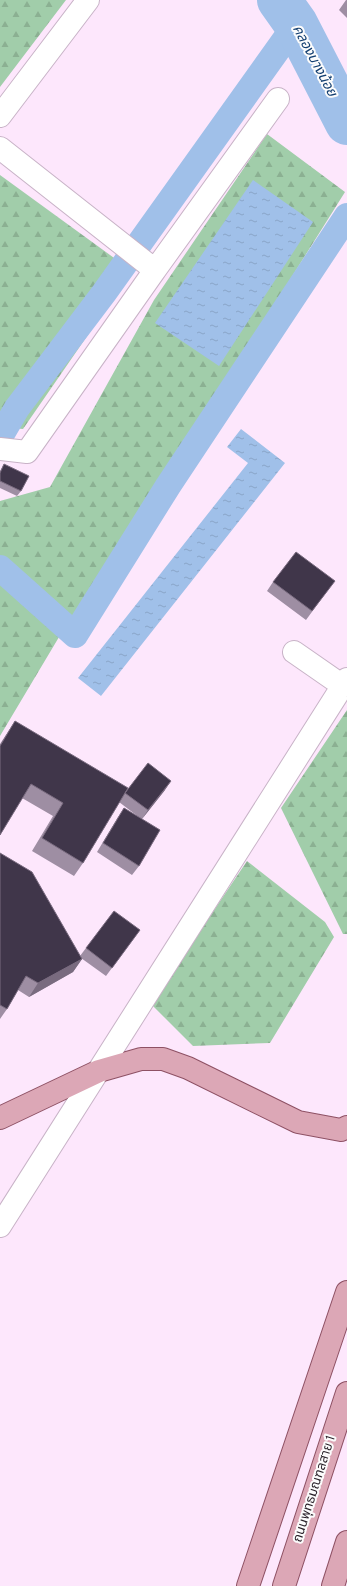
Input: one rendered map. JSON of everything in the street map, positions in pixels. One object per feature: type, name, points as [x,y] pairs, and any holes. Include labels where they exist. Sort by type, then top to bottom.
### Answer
[{"type":"main road","points":[[0,1118],[99,1071],[141,1059],[163,1059],[188,1068],[298,1122],[341,1130],[347,1128]]},
{"type":"main road","points":[[248,1586],[347,1292]]},
{"type":"main road","name":"ถนนพุทธมณฑลสาย 1","points":[[284,1586],[347,1393]]},
{"type":"main road","points":[[333,1586],[347,1542]]},
{"type":"main road","points":[[258,1558],[262,1586]]},
{"type":"street","points":[[0,116],[88,0]]},
{"type":"street","points":[[0,449],[27,452],[278,99]]},
{"type":"street","points":[[0,148],[155,270]]},
{"type":"street","points":[[0,1226],[345,683],[294,652]]},
{"type":"green space","points":[[0,0],[66,0],[0,87]]},
{"type":"green space","points":[[267,134],[345,192],[179,457],[65,627],[0,736],[0,501],[50,487],[154,300]]},
{"type":"green space","points":[[0,175],[132,271],[23,429],[0,427]]},
{"type":"green space","points":[[347,710],[347,934],[343,934],[281,808]]},
{"type":"green space","points":[[247,861],[325,922],[334,937],[270,1043],[193,1046],[151,1004]]},
{"type":"water","points":[[253,180],[313,222],[219,366],[155,323]]},
{"type":"water","points":[[241,429],[285,463],[101,696],[78,678],[248,463],[227,447]]},
{"type":"building","points":[[4,464],[29,476],[21,491],[0,481],[0,473]]},
{"type":"building","points":[[296,552],[335,581],[312,611],[273,582]]},
{"type":"building","points":[[15,721],[128,788],[83,863],[42,838],[63,803],[31,784],[0,835],[0,746]]},
{"type":"building","points":[[148,763],[171,781],[148,810],[125,793]]},
{"type":"building","points":[[124,808],[160,830],[139,866],[103,843]]},
{"type":"building","points":[[0,853],[32,872],[82,959],[38,983],[26,976],[7,1009],[0,1005]]},
{"type":"building","points":[[114,911],[140,930],[112,968],[86,948]]},
{"type":"waterway","name":"คลองบางน้อย","points":[[279,0],[296,24],[347,123]]},
{"type":"waterway","points":[[0,437],[17,408],[104,293],[296,24]]},
{"type":"waterway","points":[[0,568],[75,635],[168,486],[347,216]]}]
